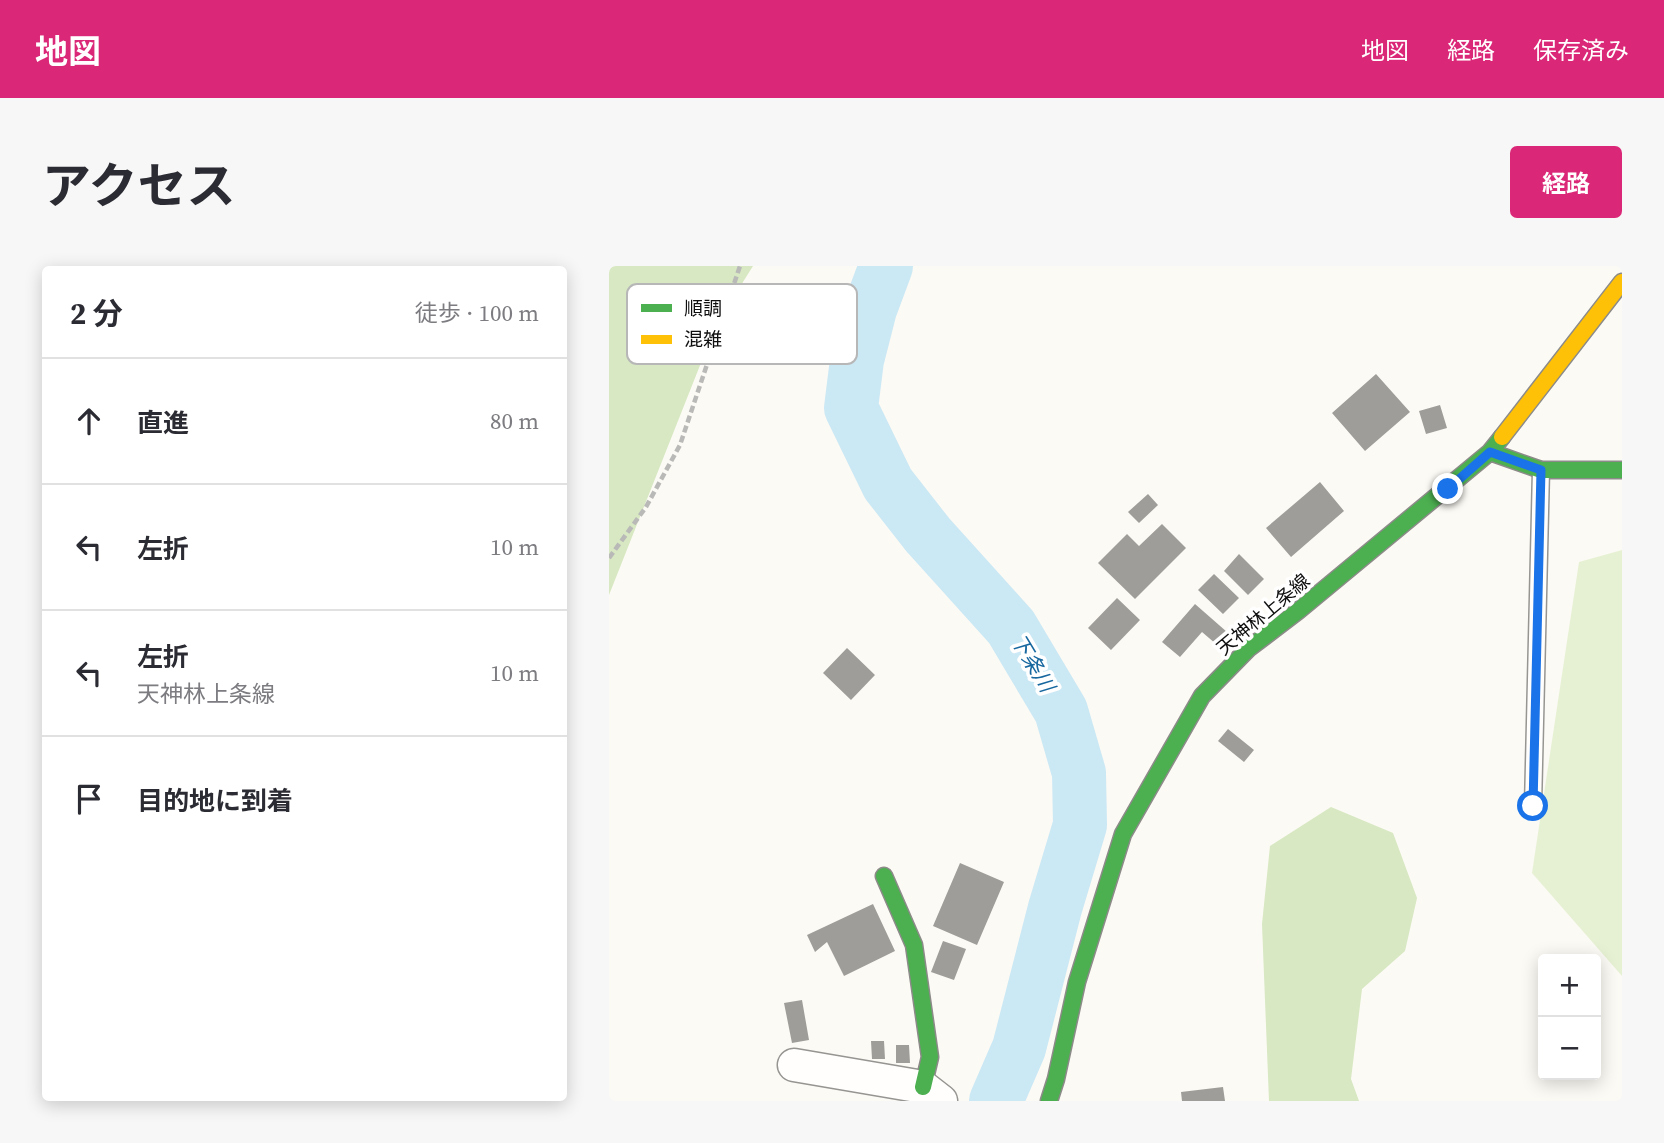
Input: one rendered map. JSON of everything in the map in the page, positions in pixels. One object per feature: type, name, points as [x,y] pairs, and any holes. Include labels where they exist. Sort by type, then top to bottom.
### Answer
[{"type":"main road","name":"天神林上条線","points":[[1049,1101],[1077,982],[1123,834],[1202,696],[1248,649],[1490,452],[1622,282]]},
{"type":"main road","points":[[1490,452],[1541,470],[1622,470]]},
{"type":"main road","points":[[884,876],[914,945],[930,1057],[932,1094]]},
{"type":"street","points":[[795,1065],[932,1094]]},
{"type":"lane","points":[[1533,806],[1541,470]]},
{"type":"path","points":[[734,284],[740,266]]},
{"type":"path","points":[[609,558],[646,508],[680,445],[707,364]]},
{"type":"green space","points":[[609,266],[753,266],[742,284],[627,284],[627,364],[701,364],[609,595]]},
{"type":"green space","points":[[1622,550],[1622,976],[1532,873],[1579,562]]},
{"type":"green space","points":[[1331,807],[1393,833],[1417,898],[1405,951],[1362,989],[1351,1079],[1359,1101],[1269,1101],[1262,924],[1270,846]]},
{"type":"building","points":[[1376,374],[1410,412],[1365,451],[1332,413]]},
{"type":"building","points":[[1440,405],[1447,428],[1426,434],[1419,411]]},
{"type":"building","points":[[1320,482],[1344,511],[1291,557],[1266,528]]},
{"type":"building","points":[[1148,494],[1158,505],[1139,523],[1128,512]]},
{"type":"building","points":[[1162,524],[1186,548],[1135,599],[1098,563],[1127,534],[1139,546]]},
{"type":"building","points":[[1239,554],[1264,579],[1248,595],[1224,571]]},
{"type":"building","points":[[1214,574],[1239,598],[1223,614],[1198,590]]},
{"type":"building","points":[[1117,598],[1140,620],[1111,650],[1088,628]]},
{"type":"building","points":[[1195,604],[1227,632],[1216,644],[1202,632],[1180,657],[1162,642]]},
{"type":"building","points":[[847,648],[875,675],[851,700],[823,673]]},
{"type":"building","points":[[1228,729],[1254,750],[1244,762],[1218,741]]},
{"type":"building","points":[[960,863],[1004,882],[977,945],[933,926]]},
{"type":"building","points":[[873,904],[895,951],[844,976],[827,942],[815,952],[807,935]]},
{"type":"building","points":[[943,941],[966,949],[954,980],[931,972]]},
{"type":"building","points":[[802,1000],[809,1040],[792,1043],[784,1003]]},
{"type":"building","points":[[871,1041],[884,1041],[885,1059],[872,1059]]},
{"type":"building","points":[[896,1045],[909,1045],[910,1063],[896,1063]]},
{"type":"building","points":[[1223,1087],[1225,1101],[1182,1101],[1181,1092]]},
{"type":"waterway","name":"下条川","points":[[857,360],[870,309],[886,266]]},
{"type":"waterway","name":"下条川","points":[[856,364],[851,408],[888,484],[928,535],[1011,627],[1061,711],[1079,773],[1080,825],[1055,908],[1019,1048],[996,1101]]},
{"type":"traffic: fast","points":[[1049,1101],[1077,982],[1123,834],[1202,696],[1248,649],[1490,452],[1502,437]]},
{"type":"traffic: fast","points":[[1490,452],[1541,470],[1622,470]]},
{"type":"traffic: fast","points":[[884,876],[914,945],[930,1057],[923,1087]]},
{"type":"traffic: slow","points":[[1502,437],[1622,282]]},
{"type":"route","points":[[1448,489],[1490,452],[1541,470],[1533,806]]}]
